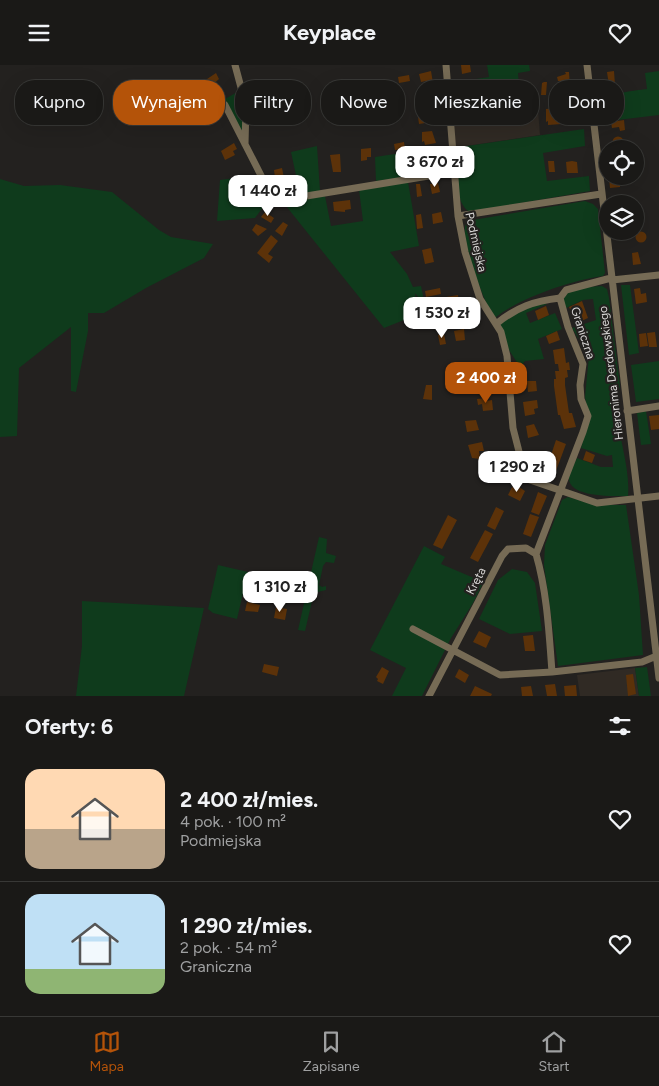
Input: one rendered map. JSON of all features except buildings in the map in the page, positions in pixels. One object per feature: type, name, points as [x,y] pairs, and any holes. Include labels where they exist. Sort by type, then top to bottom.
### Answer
[{"type":"street","points":[[235,65],[246,106],[245,144]]},
{"type":"street","name":"Podmiejska","points":[[446,65],[453,172],[458,216],[465,252],[480,299],[501,332],[508,356],[513,428],[525,475],[530,480],[560,490]]},
{"type":"street","name":"Hieronima Derdowskiego","points":[[587,65],[611,279],[658,655],[659,678]]},
{"type":"street","points":[[225,107],[271,195],[282,200],[453,172]]},
{"type":"street","points":[[458,216],[601,194]]},
{"type":"street","name":"Graniczna","points":[[496,324],[511,312],[537,301],[560,297],[566,290],[611,279],[659,275]]},
{"type":"street","name":"Graniczna","points":[[560,297],[568,327],[583,364],[580,385],[581,399],[588,416],[584,432],[560,490]]},
{"type":"street","points":[[627,411],[659,406]]},
{"type":"street","points":[[552,672],[541,569],[536,554],[560,490],[597,503],[659,496]]},
{"type":"street","name":"Kręta","points":[[429,696],[502,556],[508,549],[517,547],[526,548],[536,554]]},
{"type":"street","points":[[413,629],[500,675],[552,672],[642,662],[658,655]]},
{"type":"shaded area","points":[[539,123],[540,135],[453,148],[452,125],[539,125]]},
{"type":"shaded area","points":[[635,668],[639,696],[580,696],[577,675]]},
{"type":"green space","points":[[487,65],[529,65],[530,71],[518,73],[518,80],[470,80],[489,77]]},
{"type":"green space","points":[[659,71],[659,115],[624,119],[624,93],[647,89],[645,73]]},
{"type":"green space","points":[[235,93],[235,119],[225,99]]},
{"type":"green space","points":[[238,125],[243,125],[242,133]]},
{"type":"green space","points":[[584,129],[585,146],[543,153],[547,181],[589,176],[590,191],[470,212],[465,208],[458,193],[456,183],[453,148]]},
{"type":"green space","points":[[317,146],[320,191],[300,194],[291,152]]},
{"type":"green space","points":[[447,146],[448,166],[445,171],[376,181],[375,157]]},
{"type":"green space","points":[[258,175],[270,198],[255,218],[217,221],[220,180]]},
{"type":"green space","points":[[0,179],[24,186],[60,185],[112,192],[159,230],[171,237],[213,244],[204,258],[146,288],[104,313],[88,313],[88,331],[76,392],[71,391],[71,327],[19,368],[17,436],[0,437]]},
{"type":"green space","points":[[408,182],[419,246],[390,252],[407,274],[413,287],[421,286],[424,300],[421,301],[415,293],[417,310],[404,320],[384,328],[286,206],[289,202],[325,196],[331,226],[363,221],[359,190]]},
{"type":"green space","points":[[585,201],[593,204],[598,209],[599,240],[601,240],[605,273],[603,276],[577,281],[532,297],[518,303],[496,317],[492,315],[468,253],[465,229],[467,221]]},
{"type":"green space","points":[[621,285],[630,285],[639,353],[629,355]]},
{"type":"green space","points":[[602,286],[607,289],[609,298],[620,386],[618,415],[627,469],[628,496],[583,492],[570,483],[569,476],[577,458],[601,467],[613,467],[612,455],[607,456],[581,448],[589,419],[585,397],[589,356],[572,328],[596,320],[593,299],[583,300],[564,309],[562,299],[565,293],[588,287]]},
{"type":"green space","points":[[540,303],[547,304],[526,313],[530,323],[555,313],[562,329],[538,339],[544,359],[525,361],[520,367],[509,350],[500,327],[501,322],[510,314]]},
{"type":"green space","points":[[659,361],[659,399],[636,402],[631,365]]},
{"type":"green space","points":[[646,411],[651,444],[641,445],[637,413]]},
{"type":"green space","points":[[568,497],[596,505],[626,505],[639,595],[643,655],[558,666],[544,565],[545,545],[562,500]]},
{"type":"green space","points":[[319,537],[327,539],[326,553],[336,556],[334,563],[326,562],[323,566],[319,585],[322,587],[326,586],[326,590],[314,593],[305,631],[298,630]]},
{"type":"green space","points":[[424,546],[445,557],[441,564],[474,578],[482,585],[451,638],[422,696],[392,696],[406,668],[370,650]]},
{"type":"green space","points":[[218,565],[248,572],[237,619],[213,613],[208,609]]},
{"type":"green space","points":[[512,569],[527,572],[535,583],[542,631],[510,634],[479,619],[498,580]]},
{"type":"green space","points":[[82,601],[204,608],[184,696],[76,696],[82,646]]},
{"type":"green space","points":[[647,667],[651,696],[639,696],[635,668]]}]
